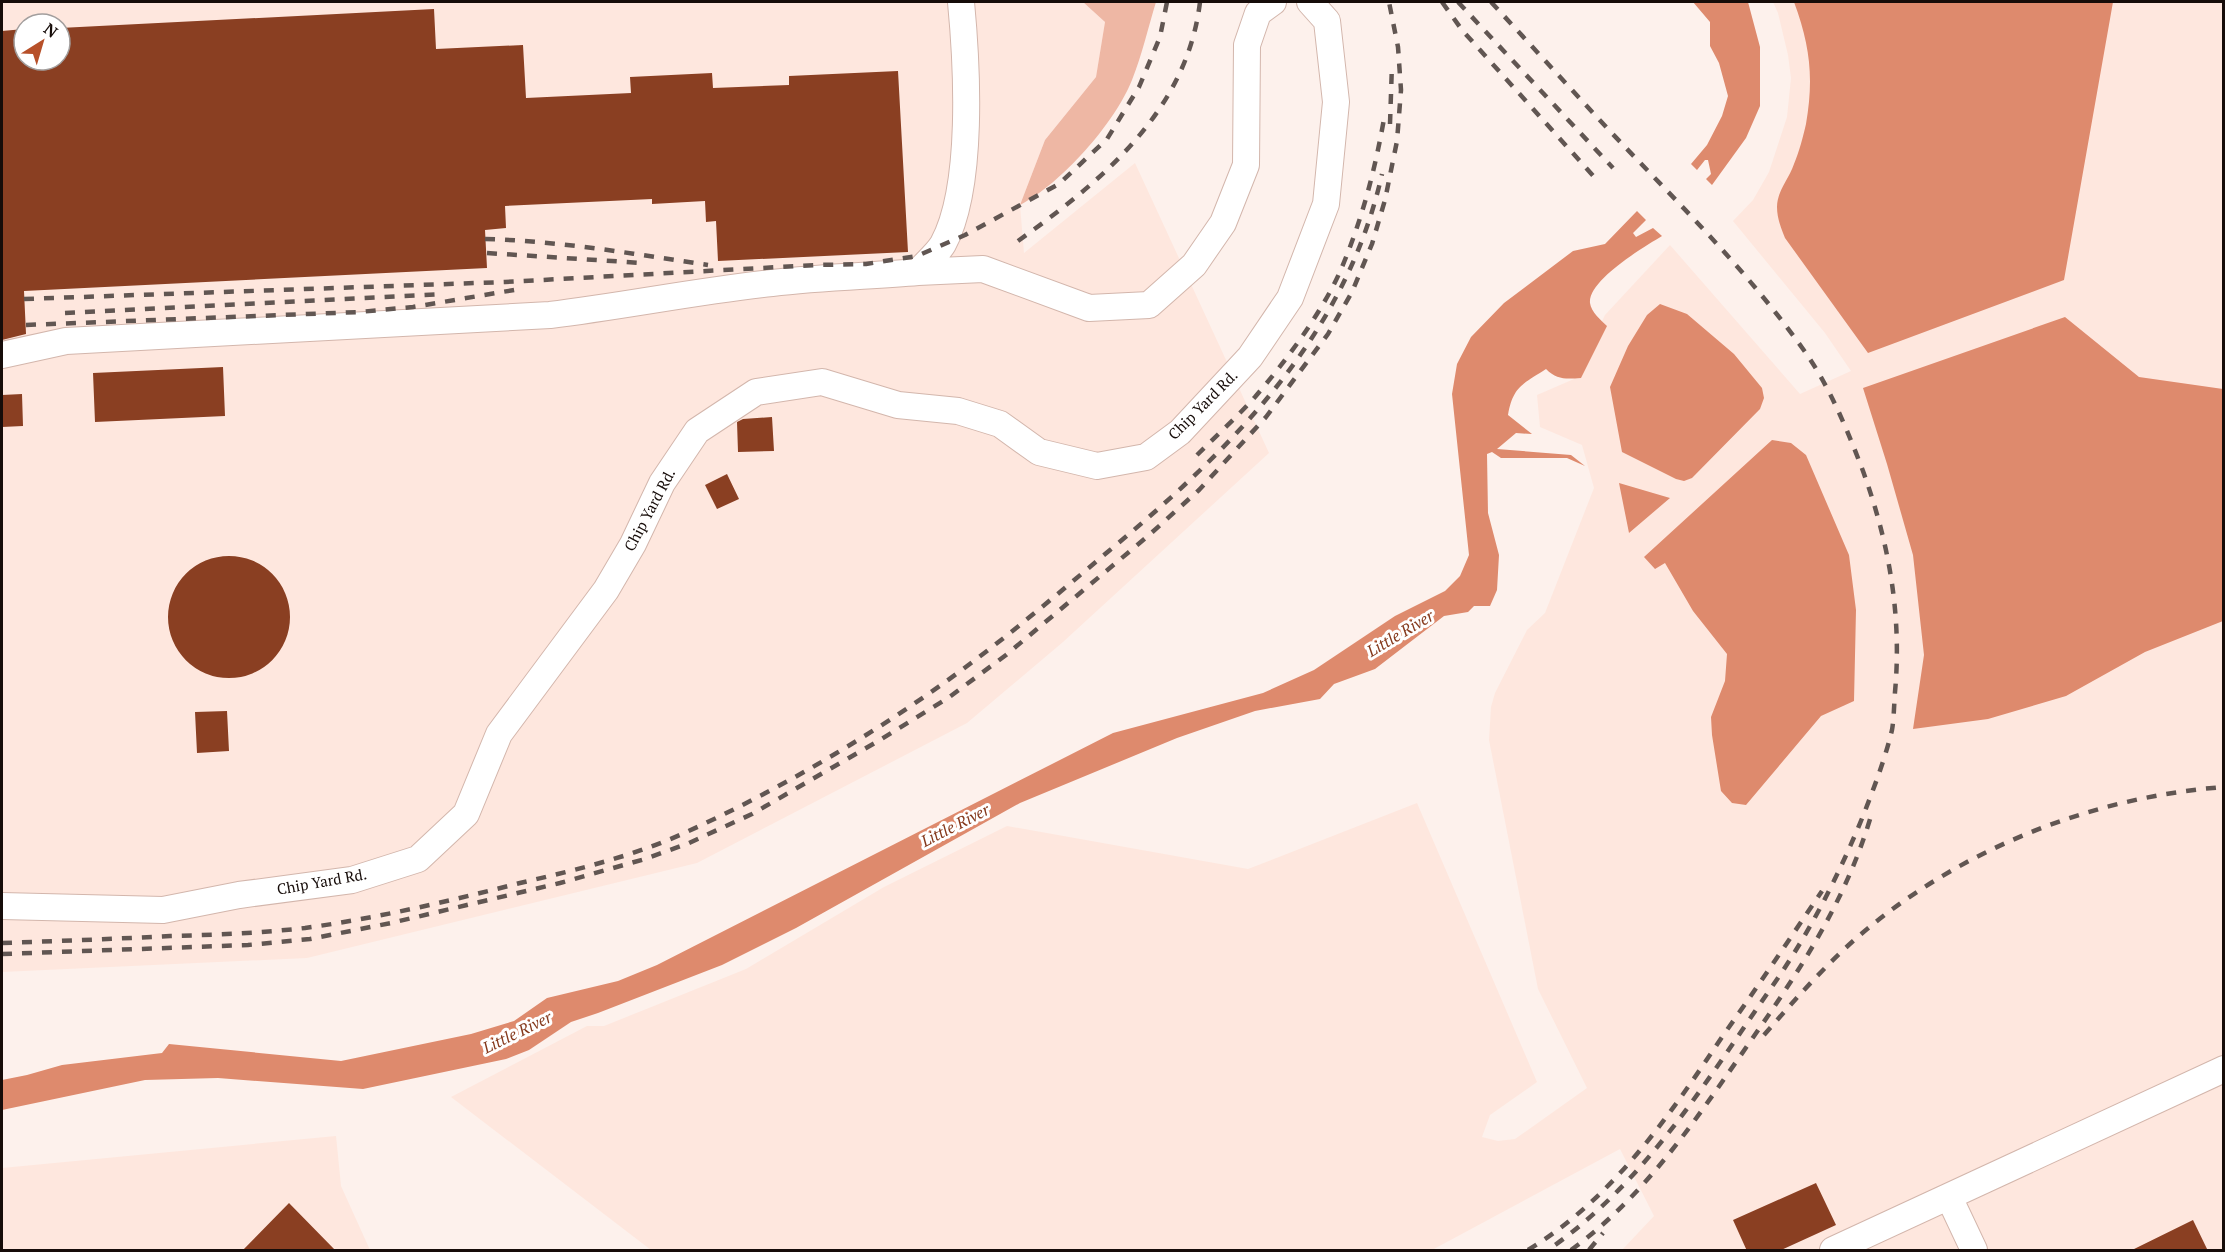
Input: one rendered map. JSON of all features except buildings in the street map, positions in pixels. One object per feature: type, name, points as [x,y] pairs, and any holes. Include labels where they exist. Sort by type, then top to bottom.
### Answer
[{"type":"lane","points":[[918,272],[942,245],[953,218],[960,188],[966,123],[961,2]]},
{"type":"lane","points":[[2,355],[66,341],[550,315],[620,307],[701,292],[775,282],[982,269],[1089,308],[1149,305],[1194,265],[1223,223],[1246,165],[1247,45],[1258,14],[1273,2]]},
{"type":"lane","name":"Chip Yard Rd.","points":[[2,906],[163,910],[239,895],[352,880],[418,859],[466,814],[499,734],[606,590],[633,544],[662,483],[696,431],[756,392],[822,382],[898,405],[958,411],[1000,424],[1039,452],[1097,466],[1146,457],[1180,432],[1250,357],[1290,298],[1326,204],[1336,102],[1327,21],[1310,2]]},
{"type":"lane","points":[[1833,1251],[2223,1069]]},
{"type":"lane","points":[[1949,1197],[1974,1251]]},
{"type":"shaded area","points":[[2,2],[1083,2],[1105,22],[1096,77],[1045,140],[1020,205],[1024,253],[1135,163],[1269,453],[1063,642],[967,723],[697,863],[307,958],[2,972]]},
{"type":"shaded area","points":[[1083,2],[1156,2],[1132,80],[1113,115],[1069,168],[1020,205],[1045,140],[1096,77],[1105,22]]},
{"type":"shaded area","points":[[1773,2],[2223,2],[2223,1250],[1622,1250],[1654,1216],[1620,1149],[1432,1250],[651,1250],[451,1097],[587,1026],[604,1026],[746,969],[884,887],[1007,826],[1248,869],[1417,803],[1537,1082],[1490,1115],[1482,1137],[1498,1141],[1515,1139],[1587,1088],[1538,989],[1489,740],[1491,707],[1495,693],[1527,630],[1545,613],[1594,488],[1582,445],[1540,427],[1537,395],[1574,379],[1605,315],[1670,245],[1800,394],[1851,371],[1825,333],[1733,221],[1753,200],[1769,172],[1787,117],[1791,78],[1788,55],[1778,13]]},
{"type":"shaded area","points":[[336,1136],[341,1186],[370,1250],[2,1250],[2,1168]]},
{"type":"water","points":[[1693,2],[1748,2],[1760,47],[1760,106],[1746,138],[1712,185],[1706,179],[1711,174],[1708,160],[1705,160],[1697,170],[1691,164],[1707,145],[1722,116],[1728,96],[1719,63],[1710,46],[1710,22]]},
{"type":"water","points":[[1794,2],[2113,2],[2064,280],[1868,353],[1785,238],[1778,219],[1778,201],[1801,144],[1810,92],[1807,47]]},
{"type":"water","name":"Little River","points":[[1637,211],[1646,220],[1633,233],[1636,237],[1653,228],[1662,236],[1618,265],[1598,284],[1592,294],[1590,303],[1592,310],[1607,326],[1581,378],[1562,378],[1546,369],[1525,382],[1516,392],[1508,415],[1532,434],[1516,433],[1497,449],[1571,455],[1585,466],[1567,458],[1501,458],[1492,452],[1487,454],[1488,513],[1499,555],[1497,590],[1490,606],[1474,606],[1468,612],[1444,616],[1375,669],[1334,684],[1320,699],[1255,711],[1177,738],[1020,803],[796,928],[722,965],[571,1022],[529,1050],[506,1059],[363,1089],[218,1078],[145,1080],[2,1110],[2,1080],[62,1065],[162,1053],[169,1044],[341,1061],[471,1034],[514,1021],[547,998],[618,981],[657,965],[1113,733],[1263,693],[1314,670],[1395,616],[1445,591],[1460,576],[1469,555],[1452,394],[1457,364],[1471,337],[1504,303],[1573,251],[1605,244]]},
{"type":"water","points":[[1660,304],[1687,314],[1734,354],[1762,388],[1764,398],[1760,409],[1692,478],[1684,481],[1622,452],[1610,387],[1628,346],[1647,315]]},
{"type":"water","points":[[2065,317],[2139,377],[2223,389],[2223,621],[2145,652],[2066,696],[1988,719],[1913,729],[1924,655],[1913,555],[1863,388]]},
{"type":"water","points":[[1772,440],[1791,443],[1806,455],[1849,555],[1856,610],[1854,701],[1821,716],[1746,805],[1732,803],[1721,791],[1712,735],[1711,717],[1725,681],[1727,654],[1693,611],[1665,563],[1655,569],[1644,557]]},
{"type":"water","points":[[1619,483],[1670,498],[1629,533]]},
{"type":"railway","points":[[24,299],[505,282],[866,264],[917,256],[965,235],[1059,184],[1107,139],[1139,87],[1160,37],[1167,2]]},
{"type":"railway","points":[[1018,241],[1080,194],[1109,168],[1136,140],[1159,110],[1178,77],[1192,41],[1200,2]]},
{"type":"railway","points":[[2,954],[248,945],[310,939],[391,923],[560,883],[645,859],[689,843],[752,814],[948,698],[1006,655],[1148,536],[1199,490],[1266,417],[1328,334],[1352,292],[1372,244],[1385,200],[1397,141],[1401,90],[1398,47],[1389,2]]},
{"type":"railway","points":[[1442,2],[1462,30],[1597,180]]},
{"type":"railway","points":[[1458,2],[1613,168]]},
{"type":"railway","points":[[1491,2],[1734,263],[1781,320],[1812,363],[1844,423],[1872,498],[1886,552],[1897,635],[1893,721],[1886,752],[1853,839],[1810,926],[1785,968],[1697,1095],[1644,1163],[1583,1223],[1548,1250]]},
{"type":"railway","points":[[1390,124],[1392,64]]},
{"type":"railway","points":[[1197,455],[1267,383],[1303,335],[1325,300],[1350,248],[1373,172],[1385,113]]},
{"type":"railway","points":[[2,943],[272,931],[332,924],[414,908],[582,868],[643,850],[720,816],[797,776],[873,731],[996,644],[1156,511],[1241,429],[1279,384],[1313,337],[1342,286],[1365,232],[1382,174]]},
{"type":"railway","points":[[485,239],[569,245],[708,265]]},
{"type":"railway","points":[[487,253],[642,263]]},
{"type":"railway","points":[[26,325],[359,312],[413,307],[520,289]]},
{"type":"railway","points":[[65,313],[444,294]]},
{"type":"railway","points":[[1764,1035],[1817,976],[1852,942],[1891,910],[1934,881],[1978,856],[2025,834],[2123,803],[2173,793],[2224,787]]},
{"type":"railway","points":[[1571,1250],[1596,1230],[1641,1187],[1681,1139],[1756,1033],[1814,945],[1846,883],[1871,816]]},
{"type":"railway","points":[[1528,1250],[1558,1230],[1586,1207],[1612,1182],[1659,1127],[1822,891]]},
{"type":"railway","points":[[1589,1250],[1603,1233]]}]
